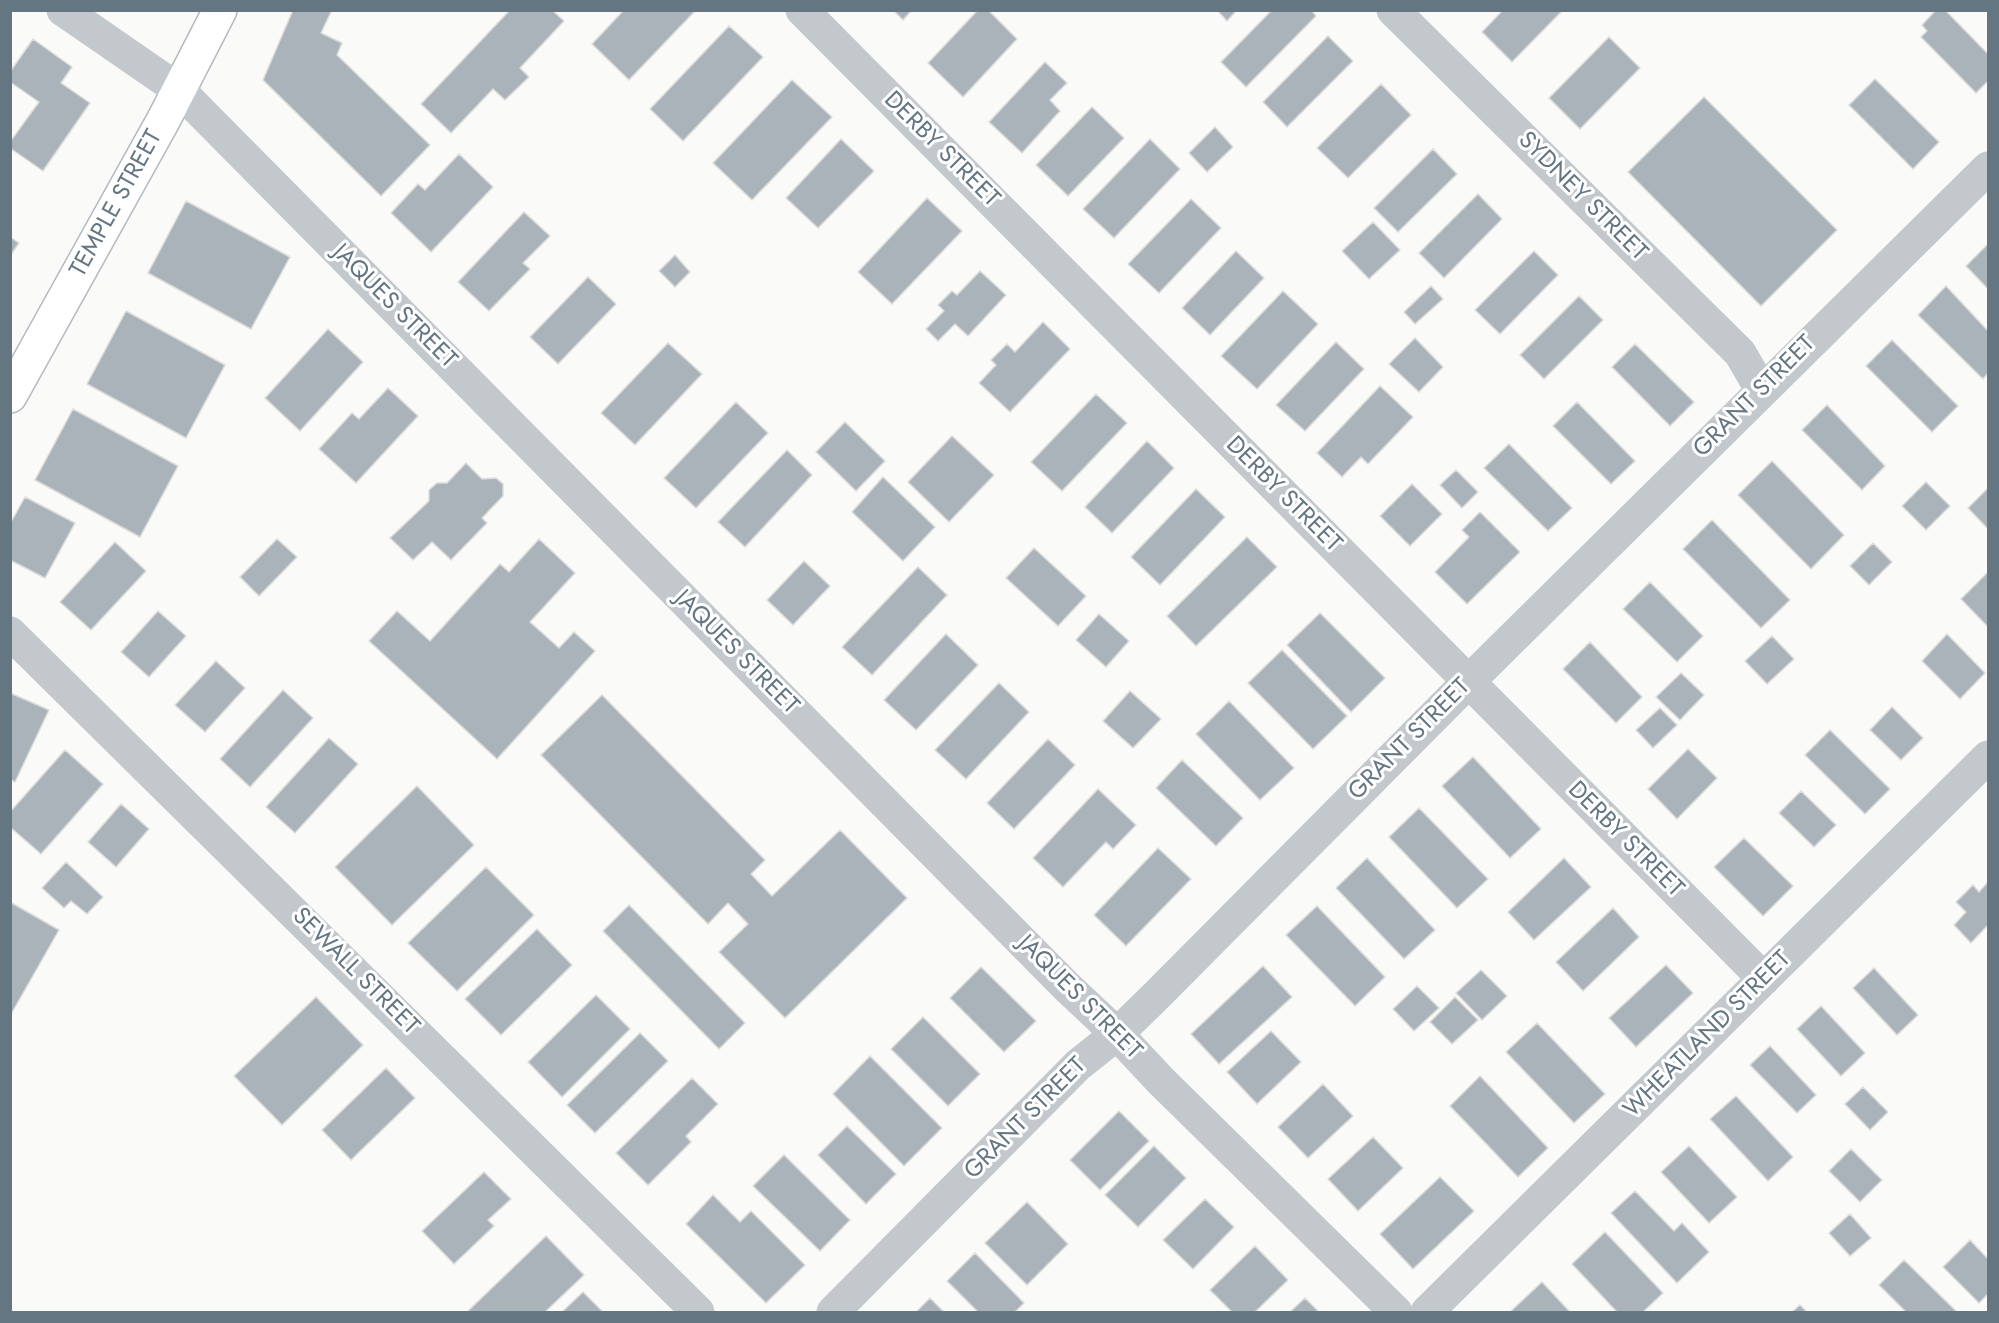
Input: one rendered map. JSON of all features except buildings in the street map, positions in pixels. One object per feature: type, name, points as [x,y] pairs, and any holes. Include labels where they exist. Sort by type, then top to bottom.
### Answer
[{"type":"street","name":"JAQUES STREET","points":[[63,10],[179,90],[1066,986],[1117,1034],[1161,1082],[1396,1312]]},
{"type":"street","name":"TEMPLE STREET","points":[[10,396],[179,90],[220,10]]},
{"type":"street","name":"DERBY STREET","points":[[802,10],[1764,979]]},
{"type":"street","name":"SYDNEY STREET","points":[[1408,16],[1740,353],[1762,391]]},
{"type":"street","name":"GRANT STREET","points":[[833,1312],[1078,1065],[1117,1034],[1468,682],[1989,168]]},
{"type":"street","name":"SEWALL STREET","points":[[10,633],[698,1312]]},
{"type":"street","name":"WHEATLAND STREET","points":[[1427,1312],[1989,757]]}]
